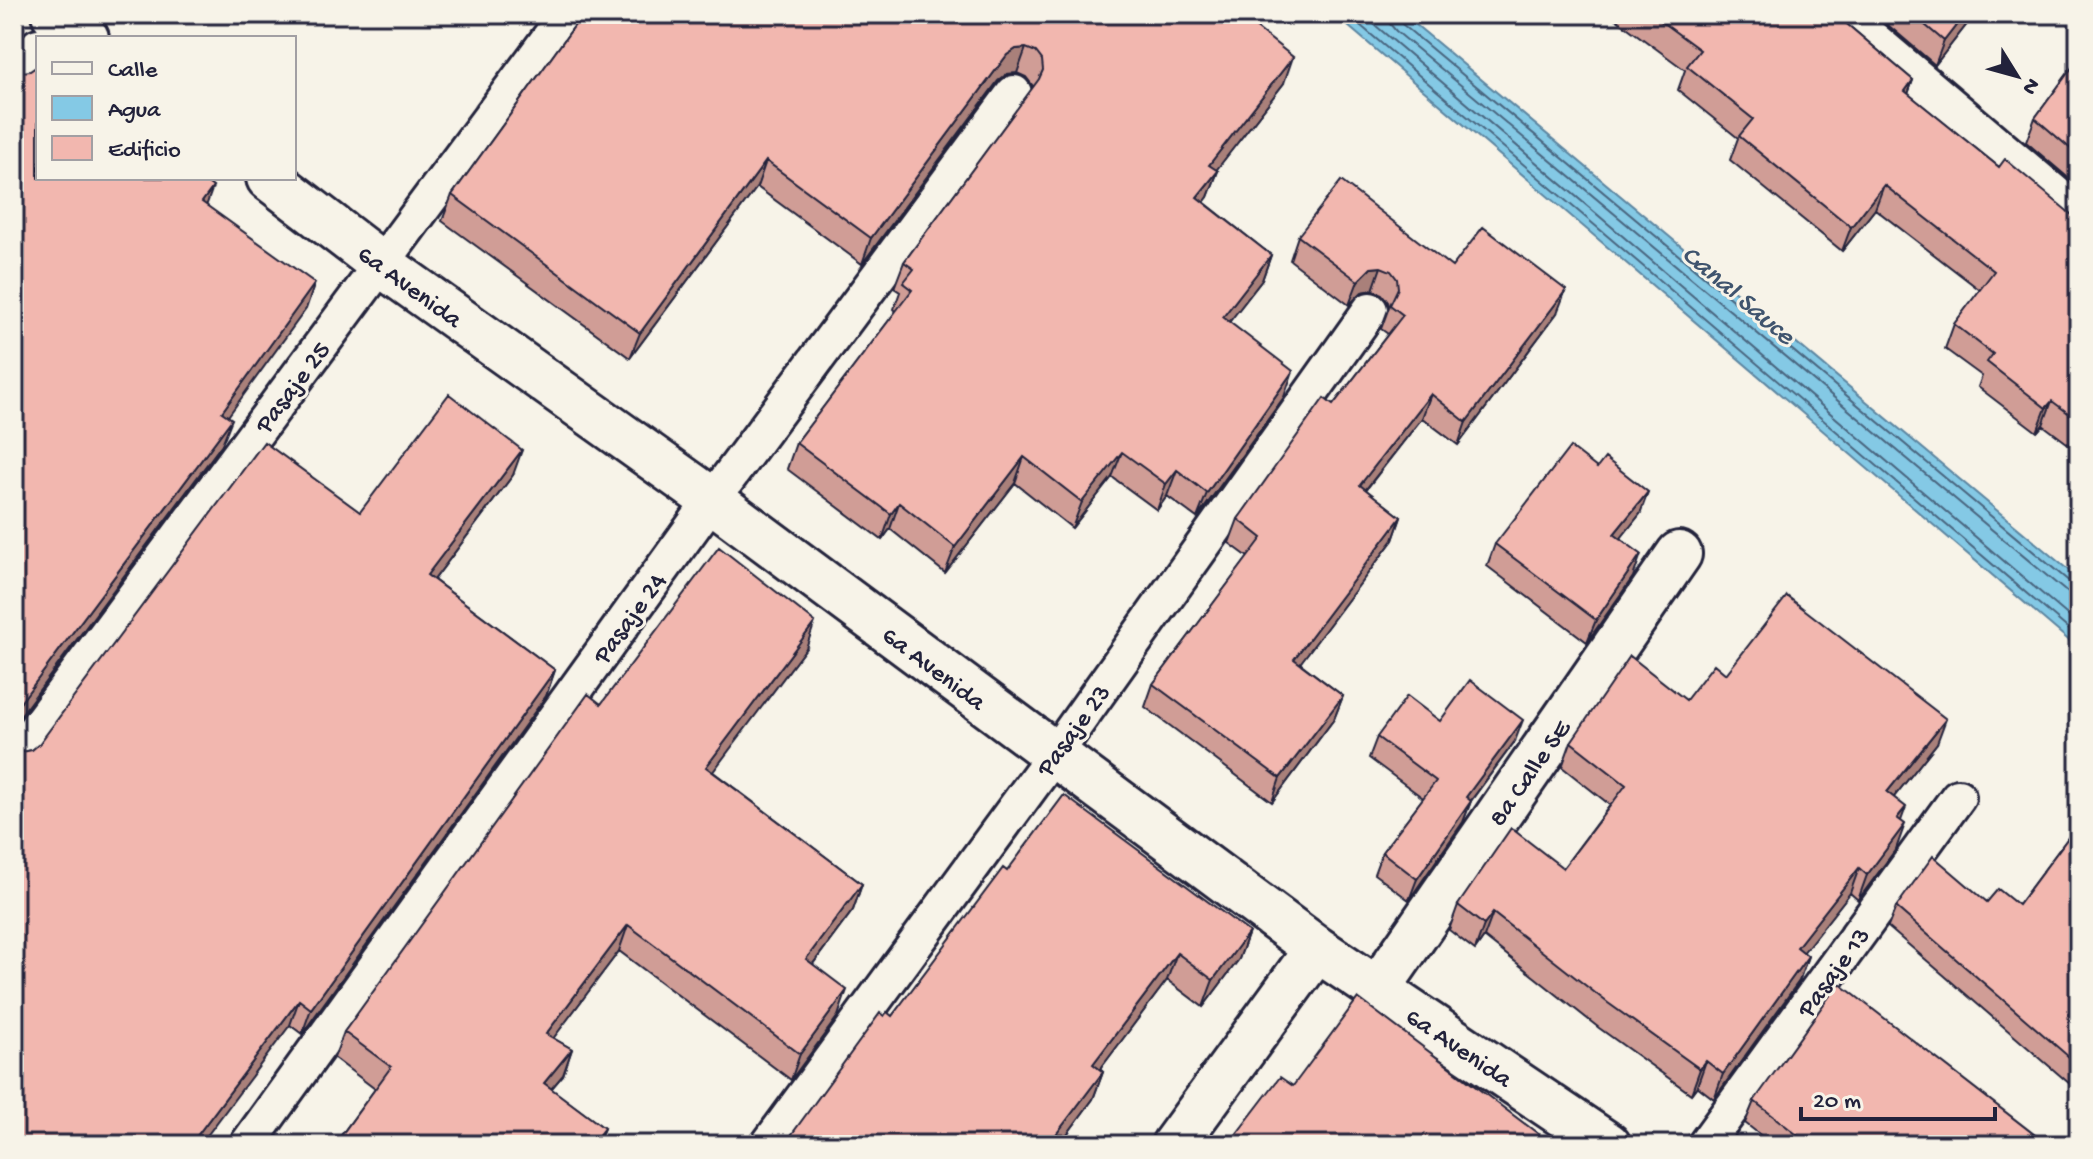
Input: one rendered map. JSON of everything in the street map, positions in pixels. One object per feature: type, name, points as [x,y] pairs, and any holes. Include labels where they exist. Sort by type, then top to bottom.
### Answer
[{"type":"street","points":[[1836,14],[2079,220]]},
{"type":"street","name":"6a Avenida","points":[[272,180],[381,264],[712,500],[1317,949],[1608,1145]]},
{"type":"street","name":"8a Calle SE","points":[[1377,990],[1679,554]]},
{"type":"street","points":[[1174,1145],[1317,949]]},
{"type":"lane","name":"Pasaje 25","points":[[14,758],[567,14]]},
{"type":"lane","points":[[14,78],[36,52]]},
{"type":"lane","name":"Pasaje 24","points":[[247,1145],[712,500],[1014,93]]},
{"type":"lane","name":"Pasaje 23","points":[[768,1145],[1054,755],[1370,310]]},
{"type":"lane","name":"Pasaje 13","points":[[1705,1145],[1958,797]]},
{"type":"water","points":[[1334,14],[1403,14],[2079,579],[2079,649]]},
{"type":"building","points":[[583,14],[1239,14],[1293,57],[1209,165],[1218,171],[1197,197],[1271,255],[1223,317],[1293,371],[1207,493],[1177,470],[1166,484],[1122,452],[1082,502],[1024,457],[955,547],[899,503],[891,514],[796,443],[912,290],[903,283],[914,269],[904,262],[1039,79],[1043,70],[1042,60],[1036,52],[1026,48],[1016,49],[1007,55],[871,238],[766,161],[640,333],[452,195]]},
{"type":"building","points":[[1651,14],[1835,14],[1913,80],[1905,91],[1999,167],[2005,159],[2079,218],[2079,421],[2052,401],[2046,408],[1987,362],[1993,354],[1954,324],[1994,271],[1884,185],[1851,227],[1739,136],[1753,119],[1687,66],[1700,50]]},
{"type":"building","points":[[1912,14],[1965,14],[1944,41]]},
{"type":"building","points":[[2079,58],[2079,156],[2035,118]]},
{"type":"building","points":[[36,67],[36,180],[204,180],[213,187],[202,202],[315,283],[222,412],[232,419],[14,711],[14,69],[30,71]]},
{"type":"building","points":[[1341,181],[1452,267],[1483,227],[1566,290],[1466,422],[1431,394],[1360,485],[1401,517],[1294,659],[1343,696],[1280,778],[1153,684],[1262,538],[1238,519],[1324,398],[1333,405],[1403,315],[1390,305],[1398,288],[1397,279],[1391,271],[1381,267],[1371,268],[1358,281],[1298,236]]},
{"type":"building","points":[[449,394],[522,450],[427,575],[555,670],[311,1009],[299,1000],[190,1145],[14,1145],[14,749],[22,752],[32,750],[39,744],[264,442],[360,512]]},
{"type":"building","points":[[1570,447],[1597,468],[1605,458],[1648,492],[1614,534],[1641,554],[1596,620],[1495,544]]},
{"type":"building","points":[[719,547],[815,622],[706,767],[862,884],[806,959],[847,990],[800,1054],[628,925],[546,1034],[572,1049],[544,1083],[604,1128],[591,1145],[335,1144],[391,1067],[344,1032],[588,694],[601,704]]},
{"type":"building","points":[[1787,596],[1946,719],[1887,792],[1906,807],[1897,818],[1905,824],[1867,875],[1859,868],[1797,947],[1808,956],[1723,1074],[1706,1061],[1700,1069],[1608,1003],[1493,913],[1484,925],[1458,905],[1511,828],[1563,868],[1626,785],[1571,742],[1630,656],[1686,700],[1714,664],[1726,674]]},
{"type":"building","points":[[1470,680],[1523,720],[1466,797],[1471,801],[1417,879],[1382,852],[1436,781],[1377,737],[1407,696],[1440,721]]},
{"type":"building","points":[[1064,795],[1249,932],[1213,980],[1177,953],[1093,1064],[1103,1072],[1051,1141],[1057,1145],[784,1145],[880,1013],[884,1016],[887,1012],[892,1016],[1003,868],[1007,871]]},
{"type":"building","points":[[2079,823],[2077,1064],[1896,907],[1933,856],[1987,902],[1998,889],[2018,905]]},
{"type":"building","points":[[1839,983],[2048,1145],[1810,1145],[1754,1101]]},
{"type":"building","points":[[1358,998],[1553,1145],[1228,1145],[1280,1077],[1293,1086]]},
{"type":"water label","name":"Canal Sauce","points":[[1740,293]]}]
